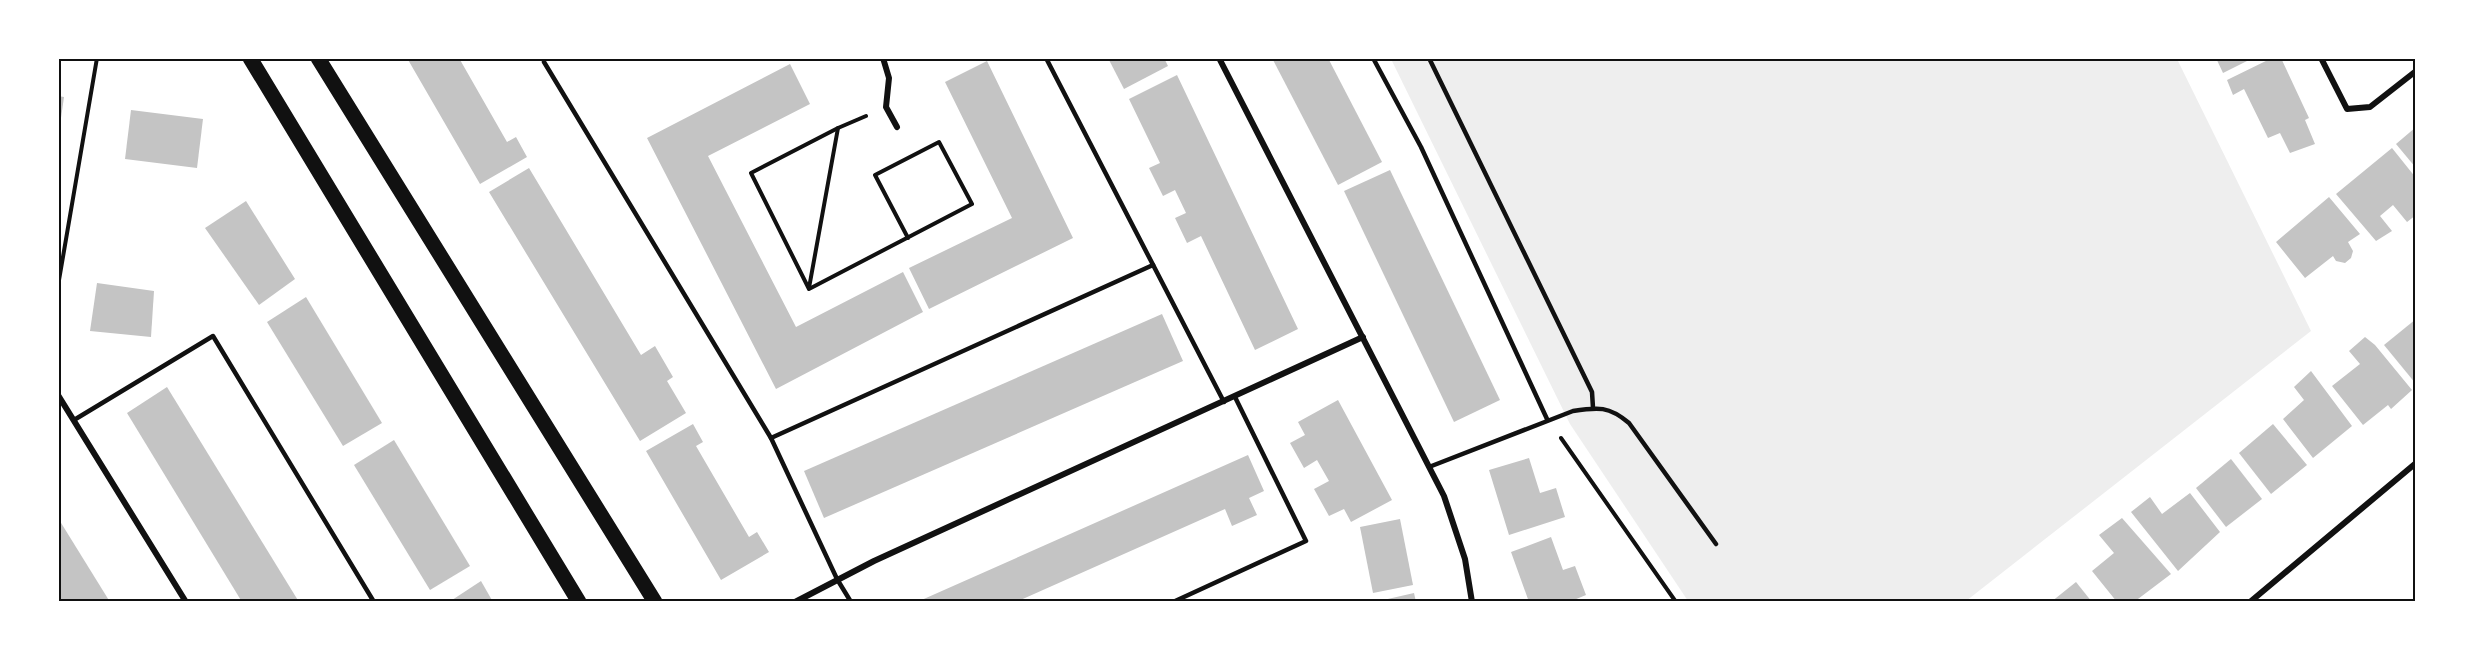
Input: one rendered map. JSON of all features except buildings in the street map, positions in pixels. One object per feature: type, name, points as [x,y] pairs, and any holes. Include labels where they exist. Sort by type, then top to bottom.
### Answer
[{"type":"main road","points":[[250,58],[579,602]]},
{"type":"main road","points":[[318,58],[655,602]]},
{"type":"street","points":[[883,58],[889,78],[886,107],[897,127]]},
{"type":"street","points":[[1219,58],[1429,467],[1455,526],[1465,559],[1473,602]]},
{"type":"street","points":[[2321,58],[2347,108],[2370,107],[2415,71]]},
{"type":"street","points":[[795,602],[837,579],[1363,337]]},
{"type":"street","points":[[58,395],[186,602]]},
{"type":"street","points":[[2250,602],[2415,463]]},
{"type":"lane","points":[[1046,58],[1224,402]]},
{"type":"lane","points":[[1373,58],[1421,147],[1547,419]]},
{"type":"lane","points":[[1429,58],[1592,392],[1593,408]]},
{"type":"lane","points":[[544,62],[771,438],[837,579],[851,602]]},
{"type":"lane","points":[[771,438],[1153,265]]},
{"type":"lane","points":[[74,420],[213,336],[374,602]]},
{"type":"lane","points":[[1173,602],[1306,541],[1234,398]]},
{"type":"lane","points":[[1429,467],[1547,419],[1593,408],[1614,410],[1629,423],[1716,544]]},
{"type":"path","points":[[58,286],[97,58]]},
{"type":"path","points":[[809,289],[751,173],[838,128],[886,107]]},
{"type":"path","points":[[809,289],[838,128]]},
{"type":"path","points":[[809,289],[908,238],[972,204],[939,142],[875,176],[908,238]]},
{"type":"path","points":[[1547,419],[1676,602]]},
{"type":"shaded area","points":[[1391,59],[2177,59],[2311,331],[1966,601],[1688,601],[1570,424]]}]
